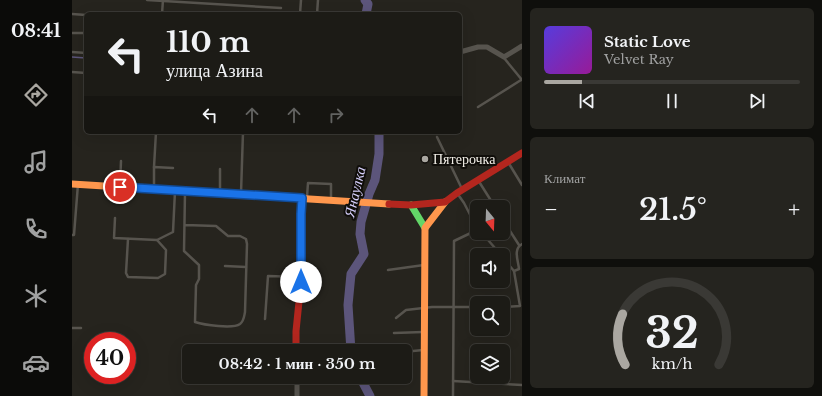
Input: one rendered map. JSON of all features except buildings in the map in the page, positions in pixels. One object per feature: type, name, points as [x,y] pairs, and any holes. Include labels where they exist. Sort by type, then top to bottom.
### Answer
[{"type":"street","points":[[462,51],[478,47],[487,47],[504,57],[522,46]]},
{"type":"street","points":[[425,228],[445,202],[459,191],[522,153]]},
{"type":"street","points":[[75,184],[387,204],[411,205],[445,202]]},
{"type":"street","points":[[296,344],[301,277],[301,214],[305,198]]},
{"type":"street","points":[[411,205],[425,228],[424,396]]},
{"type":"street","points":[[297,384],[297,396]]},
{"type":"lane","points":[[147,0],[281,8]]},
{"type":"lane","points":[[162,12],[163,0]]},
{"type":"lane","points":[[300,12],[301,0]]},
{"type":"lane","points":[[317,12],[318,0]]},
{"type":"lane","points":[[72,14],[84,15]]},
{"type":"lane","points":[[72,32],[84,33]]},
{"type":"lane","points":[[72,52],[84,53]]},
{"type":"lane","points":[[478,107],[522,80],[504,57]]},
{"type":"lane","points":[[72,72],[84,73]]},
{"type":"lane","points":[[154,189],[156,134]]},
{"type":"lane","points":[[240,194],[243,134]]},
{"type":"lane","points":[[437,137],[470,215]]},
{"type":"lane","points":[[120,187],[121,161]]},
{"type":"lane","points":[[507,162],[522,186]]},
{"type":"lane","points":[[154,167],[173,168]]},
{"type":"lane","points":[[220,169],[220,193]]},
{"type":"lane","points":[[478,180],[491,200]]},
{"type":"lane","points":[[305,198],[308,183],[331,184],[331,200]]},
{"type":"lane","points":[[72,235],[74,235],[75,184]]},
{"type":"lane","points":[[115,218],[114,238],[157,240],[172,232],[175,191]]},
{"type":"lane","points":[[184,225],[216,226],[228,236],[240,236],[246,239],[245,312],[244,320],[239,325],[201,324],[195,322],[196,285],[199,279],[199,265],[184,251],[184,225],[184,209],[185,191]]},
{"type":"lane","points":[[510,229],[521,244],[516,250],[521,268],[514,271]]},
{"type":"lane","points":[[453,396],[454,241],[470,233]]},
{"type":"lane","points":[[128,239],[126,273],[128,277],[158,278],[165,274],[166,250],[157,240]]},
{"type":"lane","points":[[488,240],[495,248]]},
{"type":"lane","points":[[388,270],[425,265]]},
{"type":"lane","points":[[224,266],[246,267]]},
{"type":"lane","points":[[510,266],[514,271],[521,307],[510,307]]},
{"type":"lane","points":[[265,320],[268,276],[301,277]]},
{"type":"lane","points":[[396,318],[406,310],[424,308],[470,307]]},
{"type":"lane","points":[[72,328],[81,328]]},
{"type":"lane","points":[[394,333],[424,332]]},
{"type":"lane","points":[[412,352],[424,350]]},
{"type":"lane","points":[[453,381],[522,384]]},
{"type":"waterway","name":"Янаулка","points":[[365,0],[368,4],[366,12]]},
{"type":"waterway","points":[[72,57],[84,58]]},
{"type":"waterway","name":"Янаулка","points":[[351,344],[348,305],[351,274],[364,254],[360,234],[361,222],[369,194],[375,180],[379,154],[379,134]]},
{"type":"waterway","name":"Янаулка","points":[[364,384],[370,396]]},
{"type":"traffic: fast","points":[[411,205],[425,228]]},
{"type":"traffic: slow","points":[[72,184],[389,204]]},
{"type":"traffic: slow","points":[[424,396],[425,228],[445,202]]},
{"type":"traffic: jam","points":[[389,204],[411,205],[445,202],[522,153]]},
{"type":"traffic: jam","points":[[296,344],[301,282],[302,198]]},
{"type":"place","name":"Пятерочка","points":[[425,159]]},
{"type":"route","points":[[120,187],[302,198],[301,282]]}]
